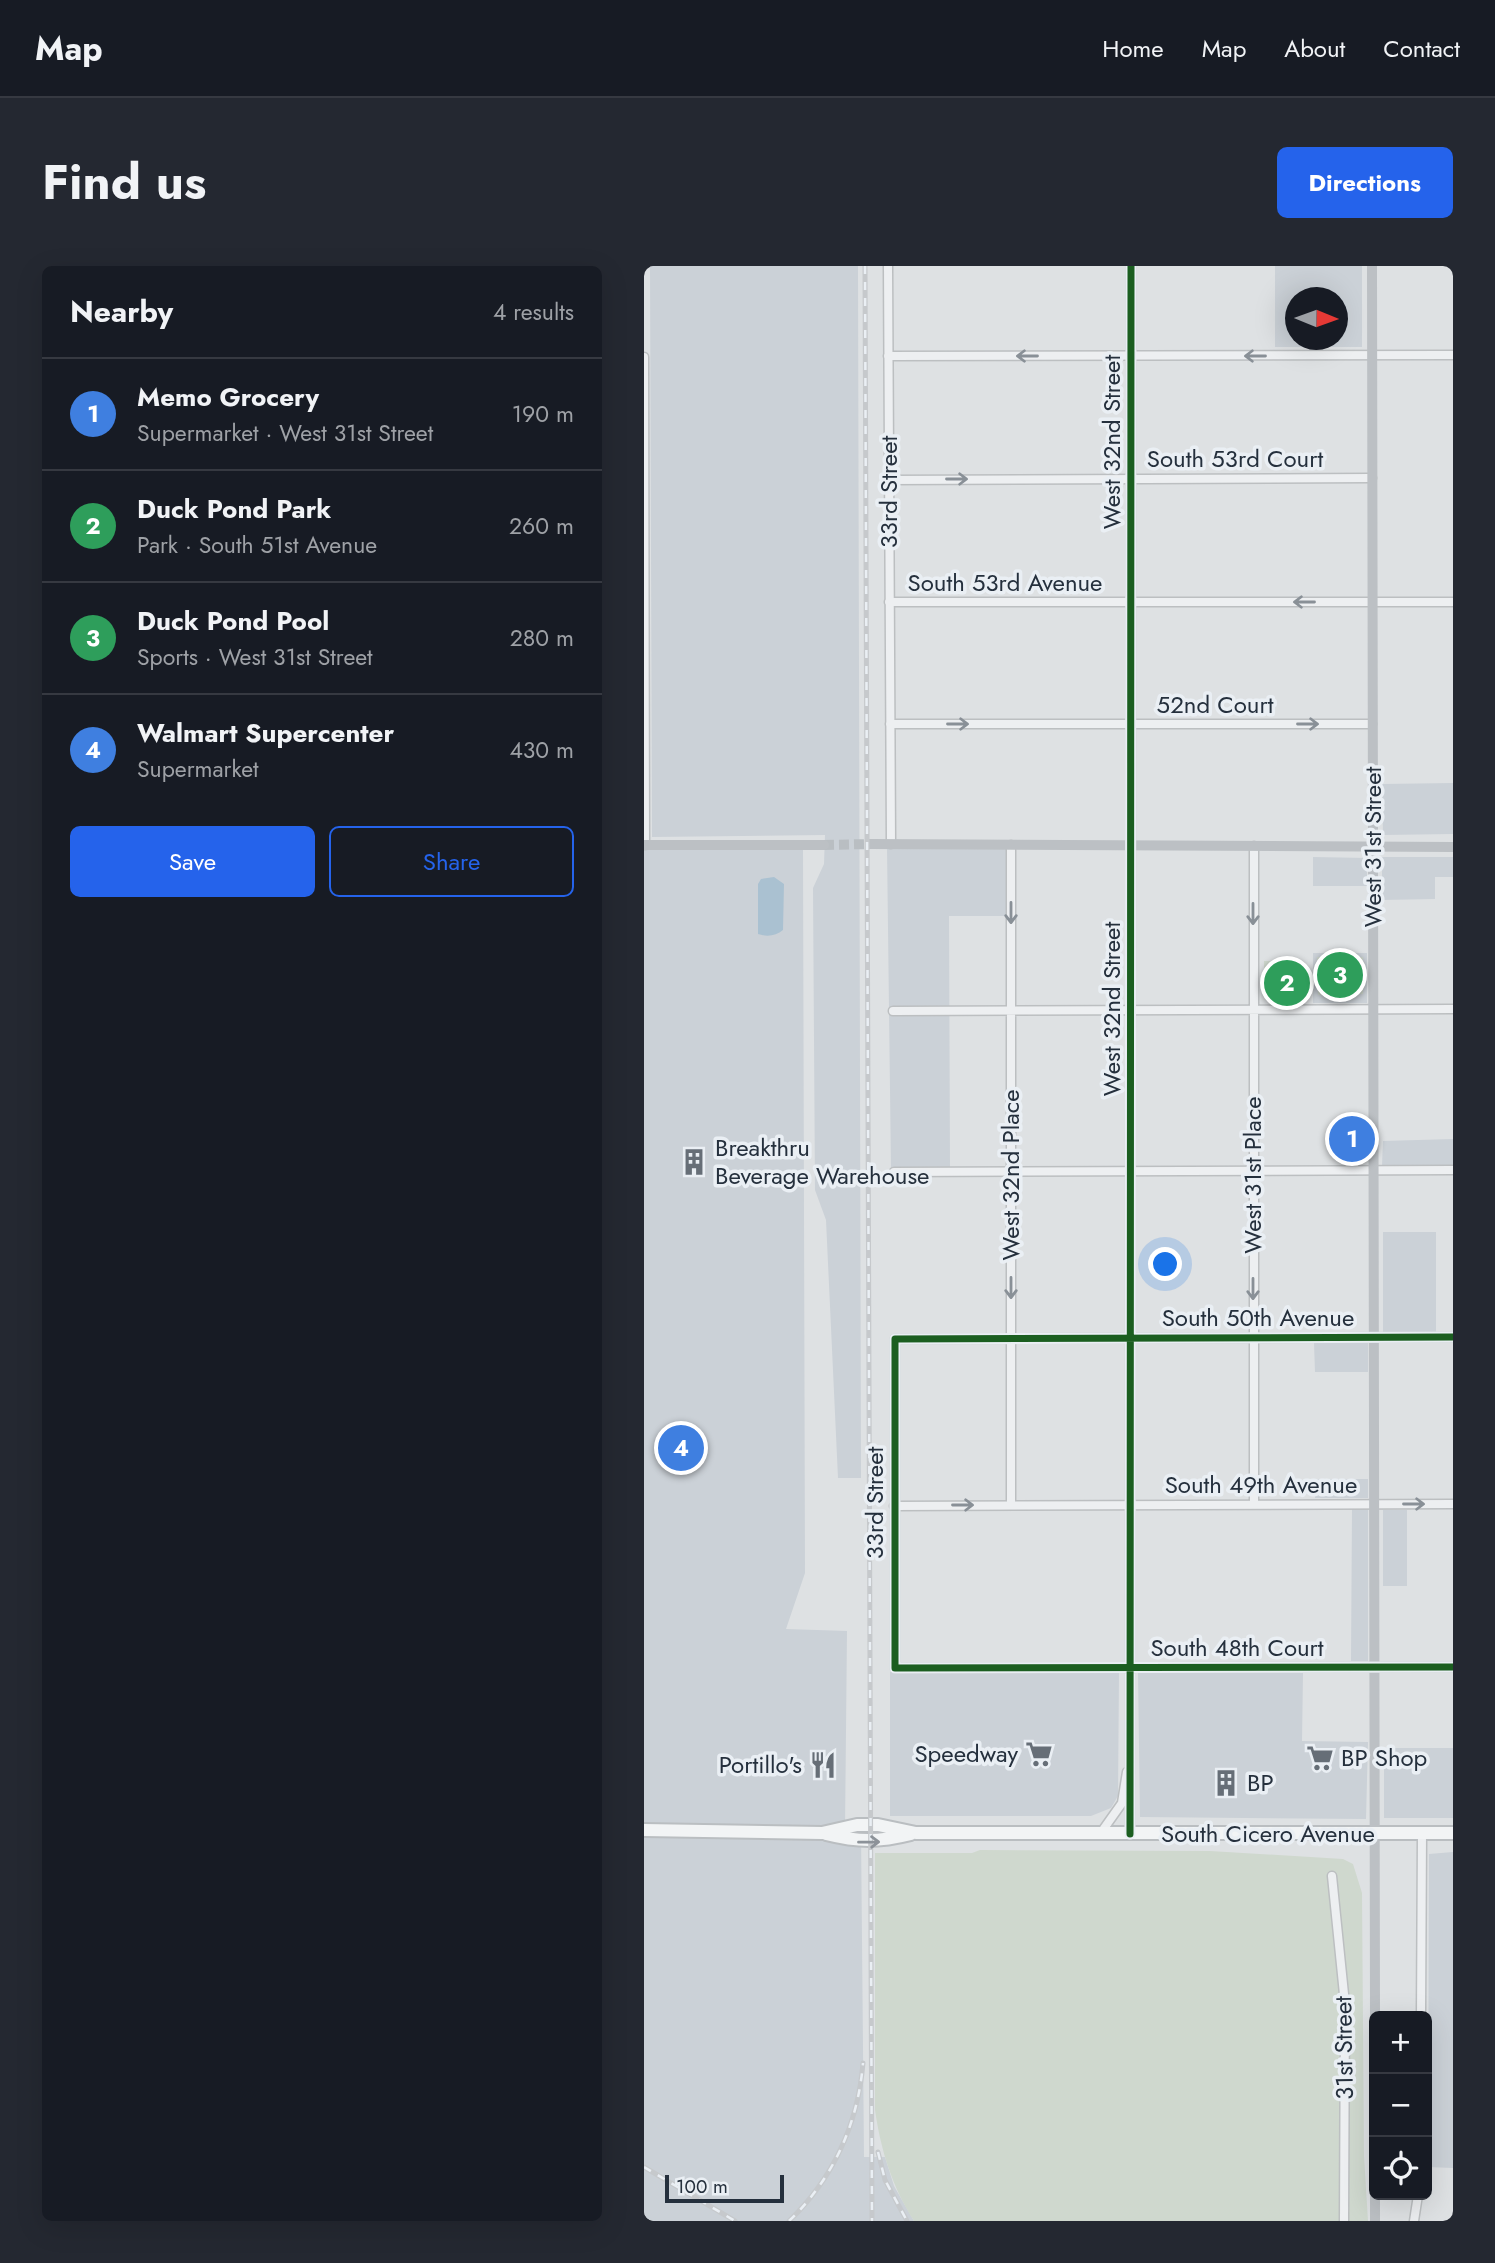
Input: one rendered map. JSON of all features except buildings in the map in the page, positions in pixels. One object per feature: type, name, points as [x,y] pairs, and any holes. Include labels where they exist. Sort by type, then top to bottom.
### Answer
[{"type":"main road","name":"West 31st Street","points":[[1372,266],[1375,2011]]},
{"type":"main road","points":[[871,844],[1453,847]]},
{"type":"main road","points":[[645,845],[824,845]]},
{"type":"main road","name":"South Cicero Avenue","points":[[644,1830],[822,1833],[858,1842],[879,1842],[916,1833],[1453,1833]]},
{"type":"main road","points":[[1376,2200],[1376,2221]]},
{"type":"street","name":"33rd Street","points":[[888,266],[891,844]]},
{"type":"street","name":"West 32nd Street","points":[[1130,1834],[1131,266]]},
{"type":"street","points":[[888,356],[1453,355]]},
{"type":"street","points":[[644,357],[645,845]]},
{"type":"street","name":"South 53rd Court","points":[[889,480],[1372,478]]},
{"type":"street","name":"South 53rd Avenue","points":[[889,602],[1453,602]]},
{"type":"street","name":"52nd Court","points":[[890,724],[1372,724]]},
{"type":"street","name":"West 32nd Place","points":[[1011,845],[1011,1505]]},
{"type":"street","name":"West 31st Place","points":[[1254,846],[1254,1504]]},
{"type":"street","points":[[893,1011],[1453,1009]]},
{"type":"street","points":[[894,1172],[1453,1170]]},
{"type":"street","name":"South 50th Avenue","points":[[895,1339],[1453,1337]]},
{"type":"street","name":"33rd Street","points":[[895,1339],[895,1668]]},
{"type":"street","name":"South 49th Avenue","points":[[894,1506],[1453,1503]]},
{"type":"street","name":"South 48th Court","points":[[895,1668],[1453,1667]]},
{"type":"street","name":"West 32nd Street","points":[[1100,1834],[1122,1803],[1131,1752]]},
{"type":"street","points":[[1421,2011],[1422,1833]]},
{"type":"street","name":"31st Street","points":[[1332,1876],[1345,2004],[1344,2221]]},
{"type":"street","points":[[1414,2221],[1417,2200]]},
{"type":"shaded area","points":[[650,266],[858,266],[861,1478],[838,1478],[826,1220],[815,1190],[813,888],[824,864],[825,835],[652,837]]},
{"type":"shaded area","points":[[1275,266],[1362,266],[1362,347],[1348,347],[1348,287],[1285,287],[1285,347],[1275,347]]},
{"type":"shaded area","points":[[1453,783],[1453,834],[1383,835],[1382,784]]},
{"type":"shaded area","points":[[887,847],[1009,847],[1009,916],[949,916],[950,1170],[891,1170]]},
{"type":"shaded area","points":[[644,850],[803,850],[805,1573],[786,1629],[847,1631],[845,1830],[861,1831],[864,2157],[885,2157],[894,2186],[914,2221],[644,2221]]},
{"type":"shaded area","points":[[1313,857],[1367,858],[1367,886],[1313,886]]},
{"type":"shaded area","points":[[1382,857],[1453,857],[1453,877],[1435,877],[1435,899],[1382,900]]},
{"type":"shaded area","points":[[1313,953],[1367,953],[1367,1003],[1313,1003]]},
{"type":"shaded area","points":[[1317,957],[1363,957],[1363,994],[1318,995]]},
{"type":"shaded area","points":[[1264,961],[1300,961],[1300,971],[1311,971],[1311,995],[1264,995]]},
{"type":"shaded area","points":[[1453,1139],[1453,1165],[1382,1166],[1383,1141]]},
{"type":"shaded area","points":[[1383,1232],[1436,1232],[1436,1332],[1383,1332]]},
{"type":"shaded area","points":[[1314,1343],[1368,1343],[1368,1372],[1315,1372]]},
{"type":"shaded area","points":[[1315,1479],[1368,1479],[1368,1498],[1315,1498]]},
{"type":"shaded area","points":[[1352,1509],[1368,1509],[1368,1661],[1351,1661]]},
{"type":"shaded area","points":[[1383,1510],[1407,1510],[1407,1586],[1383,1586]]},
{"type":"shaded area","points":[[1138,1671],[1303,1673],[1302,1741],[1368,1742],[1366,1819],[1140,1817]]},
{"type":"shaded area","points":[[890,1672],[1119,1672],[1118,1796],[1111,1808],[1091,1816],[890,1816]]},
{"type":"shaded area","points":[[1384,1748],[1453,1748],[1453,1818],[1384,1818]]},
{"type":"shaded area","points":[[980,1850],[1210,1851],[1343,1859],[1353,1864],[1362,1893],[1364,2156],[1368,2221],[914,2221],[888,2168],[875,2110],[875,1853],[972,1853]]},
{"type":"shaded area","points":[[1453,1852],[1453,2168],[1432,2167],[1429,1854]]},
{"type":"water","points":[[774,877],[784,884],[783,930],[774,935],[761,935],[758,934],[758,884],[761,879]]},
{"type":"water","points":[[1347,964],[1356,968],[1360,977],[1356,986],[1347,990],[1338,986],[1334,977],[1338,968]]},
{"type":"tunnel","points":[[824,845],[871,844]]},
{"type":"railway","points":[[865,266],[872,2221]]},
{"type":"railway","points":[[789,2221],[805,2205],[841,2149],[856,2108],[863,2063]]},
{"type":"railway","points":[[878,2152],[885,2180],[907,2221]]},
{"type":"railway","points":[[644,2167],[735,2221]]},
{"type":"cycle path","points":[[1130,1834],[1131,266]]},
{"type":"cycle path","points":[[1453,1337],[895,1339],[895,1668],[1453,1667]]},
{"type":"place","name":"Duck Pond Pool","points":[[1340,975]]},
{"type":"place","name":"Duck Pond Park","points":[[1287,983]]},
{"type":"place","name":"Memo Grocery","points":[[1352,1139]]},
{"type":"place","name":"Breakthru Beverage Warehouse","points":[[694,1162]]},
{"type":"place","name":"Walmart Supercenter","points":[[681,1448]]},
{"type":"place","name":"Speedway","points":[[1039,1754]]},
{"type":"place","name":"BP Shop","points":[[1320,1758]]},
{"type":"place","name":"Portillo's","points":[[823,1765]]},
{"type":"place","name":"BP","points":[[1226,1783]]}]
